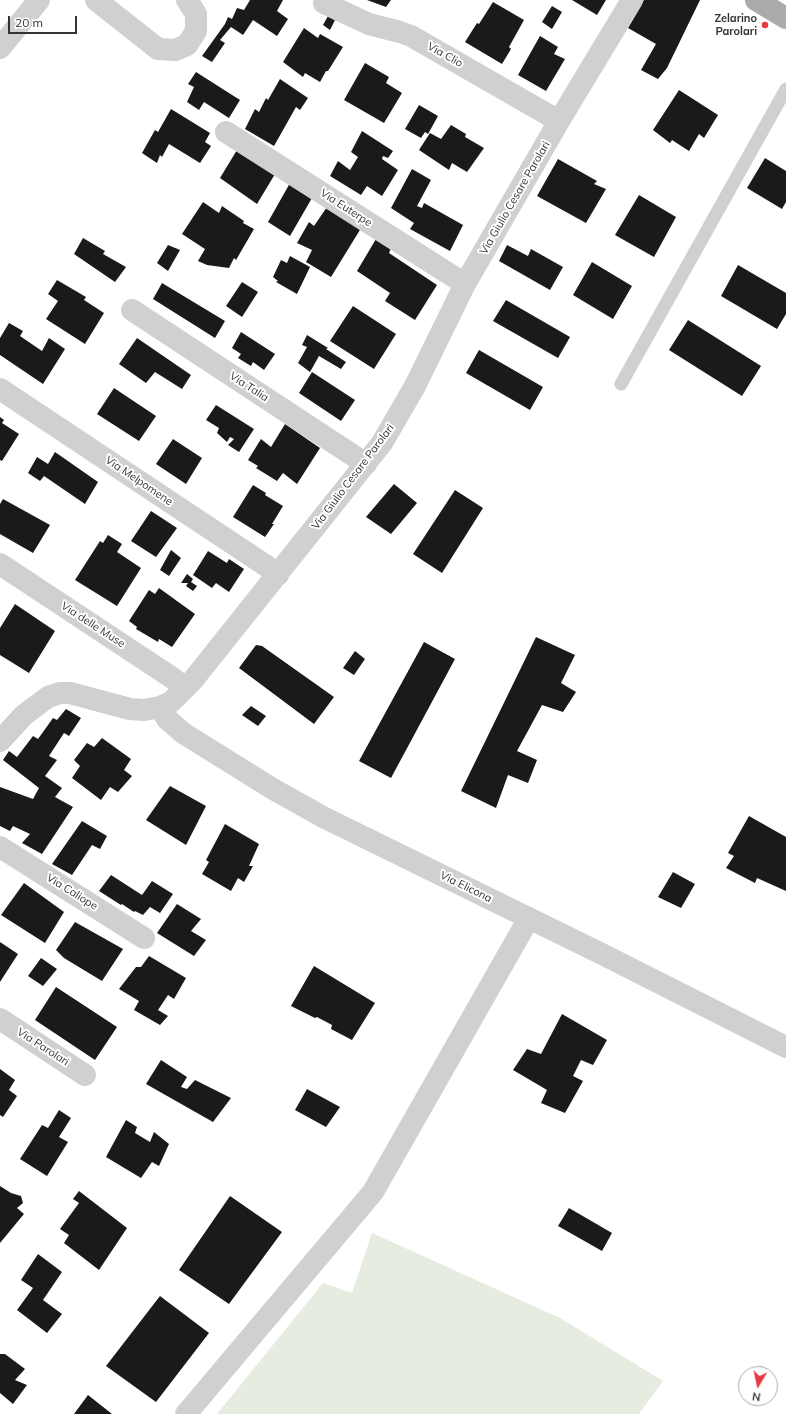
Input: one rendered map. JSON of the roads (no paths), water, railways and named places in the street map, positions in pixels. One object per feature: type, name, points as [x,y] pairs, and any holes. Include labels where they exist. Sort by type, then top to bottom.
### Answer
[{"type":"main road","points":[[756,0],[786,18]]},
{"type":"street","points":[[0,48],[39,0]]},
{"type":"street","points":[[96,0],[158,49],[175,50],[187,45],[196,31],[196,14],[187,0]]},
{"type":"street","name":"Via Giulio Cesare Parolari","points":[[2,734],[38,704],[48,697],[60,693],[70,693],[83,696],[130,710],[144,710],[160,707],[171,702],[193,680],[382,443],[415,386],[465,284],[559,121],[632,0]]},
{"type":"street","name":"Via Clio","points":[[324,3],[369,24],[411,36],[559,121]]},
{"type":"street","name":"Via Euterpe","points":[[226,132],[465,284]]},
{"type":"street","name":"Via Talia","points":[[132,310],[366,464]]},
{"type":"street","name":"Via Melpomene","points":[[0,389],[278,575]]},
{"type":"street","name":"Via delle Muse","points":[[0,564],[174,679],[184,688]]},
{"type":"street","name":"Via Elicona","points":[[160,707],[167,719],[183,733],[273,789],[323,817],[786,1047]]},
{"type":"street","name":"Via Caliope","points":[[0,847],[144,938]]},
{"type":"street","points":[[186,1414],[373,1192],[529,918]]},
{"type":"street","name":"Via Parolari","points":[[0,1019],[85,1075]]},
{"type":"lane","points":[[621,384],[786,90]]},
{"type":"place","name":"Zelarino Parolari","points":[[765,25]]}]
